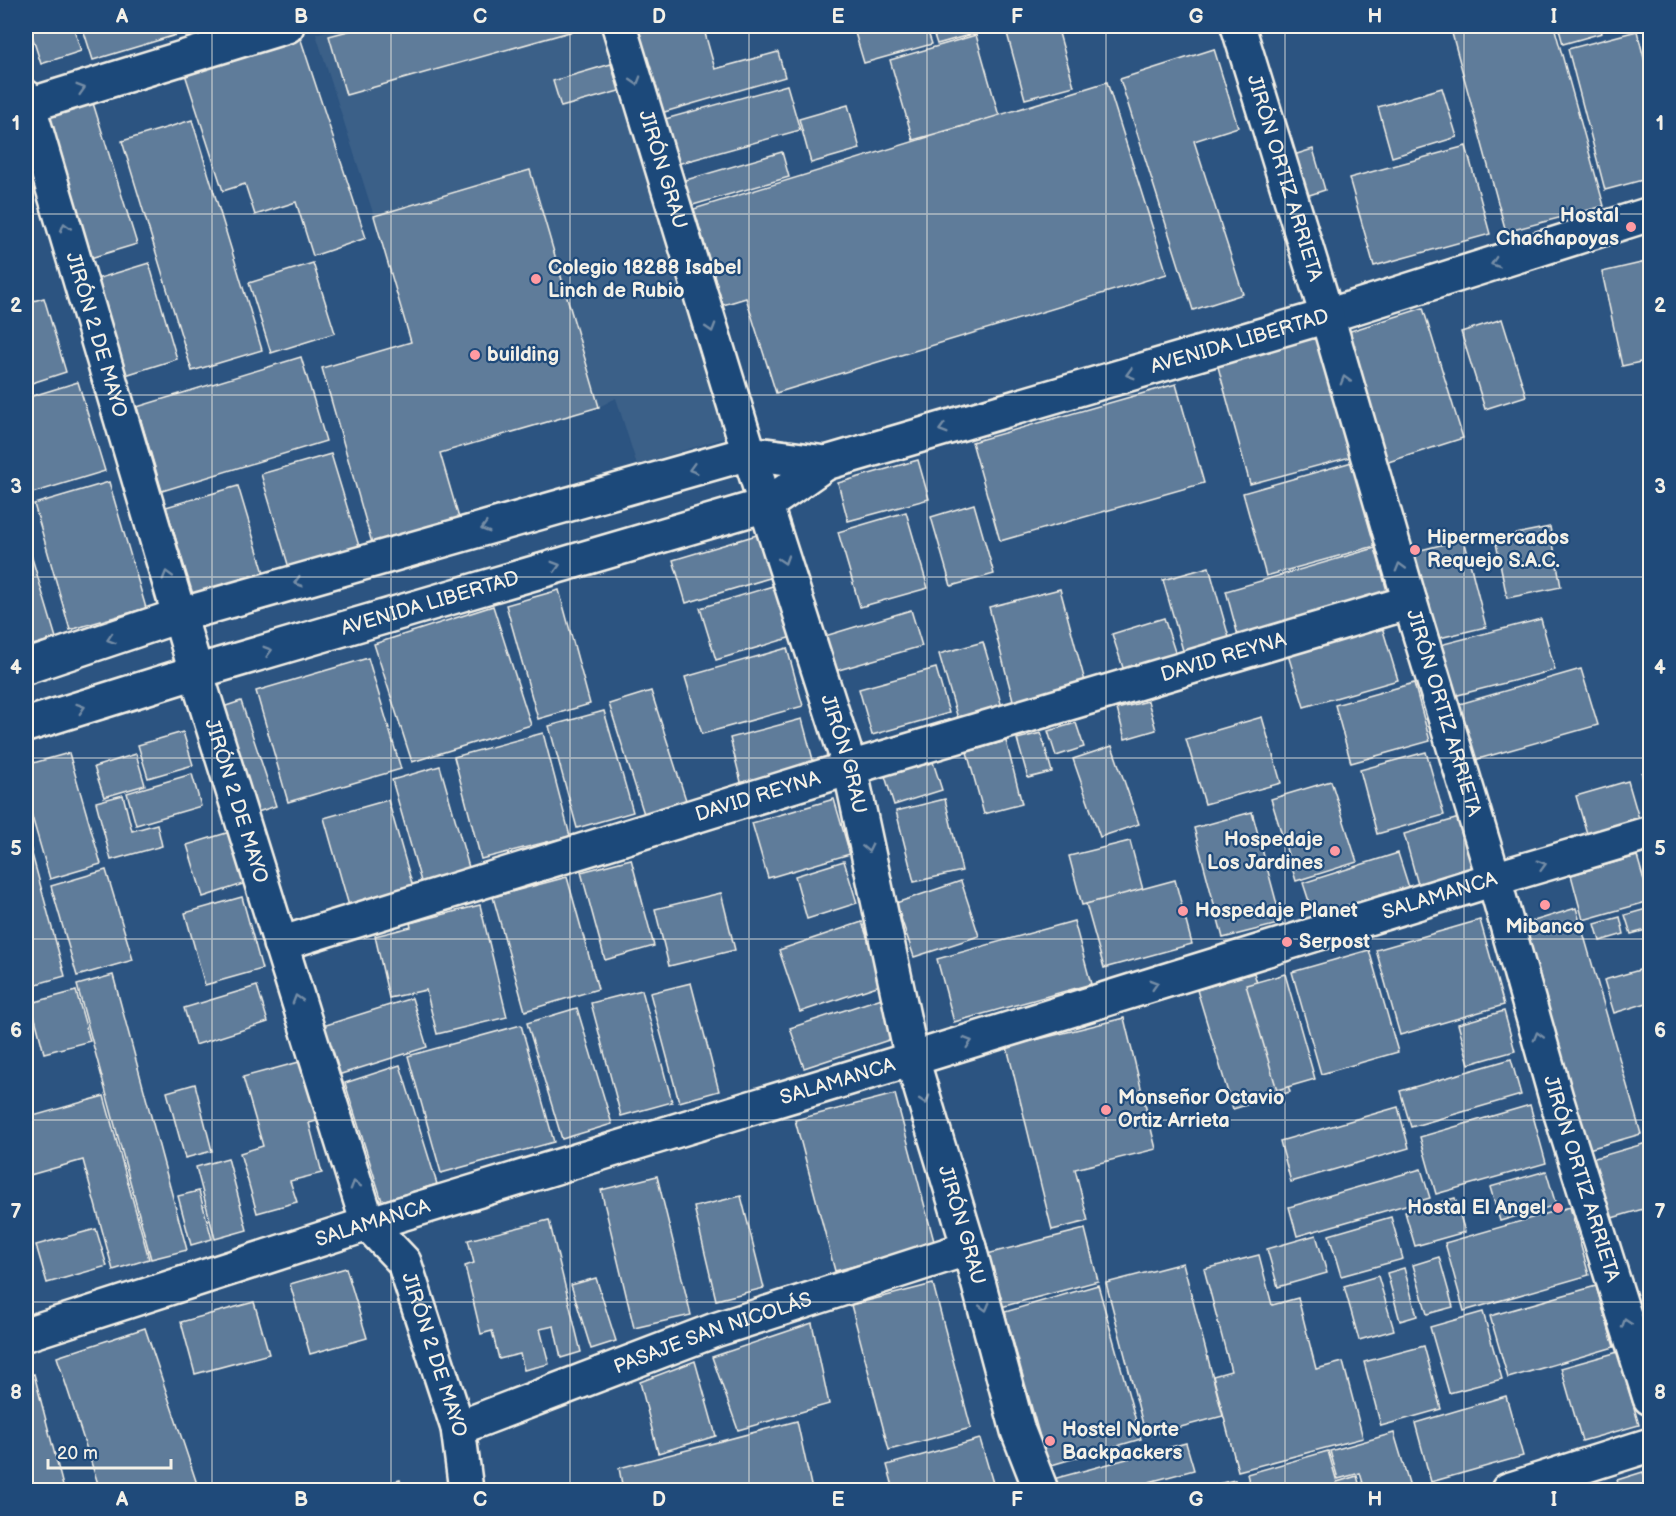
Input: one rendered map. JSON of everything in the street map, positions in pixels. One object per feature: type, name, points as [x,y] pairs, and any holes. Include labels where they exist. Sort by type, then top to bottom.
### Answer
[{"type":"main road","points":[[27,103],[287,26]]},
{"type":"main road","name":"JIRÓN GRAU","points":[[619,26],[749,453],[850,768],[912,1059],[969,1248],[1018,1431],[1041,1491]]},
{"type":"main road","name":"JIRÓN ORTIZ ARRIETA","points":[[1238,26],[1327,316],[1494,879],[1556,1098],[1650,1398]]},
{"type":"main road","name":"JIRÓN 2 DE MAYO","points":[[27,103],[196,672],[368,1224],[404,1262],[458,1428],[466,1491]]},
{"type":"main road","name":"AVENIDA LIBERTAD","points":[[26,725],[196,672],[766,505],[826,463],[1327,316],[1650,214]]},
{"type":"main road","name":"AVENIDA LIBERTAD","points":[[26,667],[180,616],[749,453],[826,463]]},
{"type":"main road","name":"DAVID REYNA","points":[[280,944],[850,768],[1410,602]]},
{"type":"main road","name":"SALAMANCA","points":[[26,1334],[368,1224],[1650,833]]},
{"type":"main road","name":"PASAJE SAN NICOLÁS","points":[[458,1428],[715,1330],[969,1248]]},
{"type":"main road","points":[[1508,1491],[1650,1445]]},
{"type":"shaded area","name":"Colegio 18288 Isabel Linch de Rubio","points":[[344,26],[603,26],[727,437],[637,465],[616,398],[599,407],[440,453],[461,525],[374,550],[322,368],[411,342],[316,34]]},
{"type":"building","points":[[29,26],[73,26],[81,51],[41,64]]},
{"type":"building","points":[[82,26],[206,26],[93,60]]},
{"type":"building","points":[[367,26],[591,26],[346,95],[329,36]]},
{"type":"building","points":[[628,26],[703,26],[715,69],[778,52],[785,77],[654,115]]},
{"type":"building","points":[[853,26],[926,26],[932,44],[864,63]]},
{"type":"building","points":[[931,26],[1001,26],[937,44]]},
{"type":"building","points":[[1005,26],[1057,26],[1074,86],[1025,99]]},
{"type":"building","points":[[1450,26],[1554,26],[1604,206],[1506,232]]},
{"type":"building","points":[[1558,26],[1600,26],[1602,33],[1563,44]]},
{"type":"building","points":[[1637,31],[1650,81],[1650,178],[1605,190],[1568,49]]},
{"type":"building","points":[[299,34],[366,238],[313,256],[296,202],[255,215],[245,184],[223,191],[184,71]]},
{"type":"building","points":[[976,35],[999,116],[913,140],[890,60]]},
{"type":"building","points":[[1214,49],[1238,127],[1194,141],[1243,294],[1193,310],[1120,79]]},
{"type":"building","points":[[611,64],[619,91],[561,107],[553,81]]},
{"type":"building","points":[[1107,82],[1167,274],[776,393],[746,298],[723,305],[694,209]]},
{"type":"building","points":[[787,85],[800,130],[670,166],[658,121]]},
{"type":"building","points":[[1442,88],[1457,137],[1392,157],[1378,107]]},
{"type":"building","points":[[93,103],[137,244],[87,259],[43,118]]},
{"type":"building","points":[[848,105],[860,149],[811,163],[799,119]]},
{"type":"building","points":[[192,120],[262,350],[192,371],[122,141]]},
{"type":"building","points":[[1466,146],[1490,234],[1374,266],[1349,178]]},
{"type":"building","points":[[1313,149],[1325,190],[1297,199],[1284,158]]},
{"type":"building","points":[[782,152],[789,177],[686,207],[679,182]]},
{"type":"building","name":"building","points":[[530,170],[599,407],[440,453],[461,525],[374,550],[322,368],[411,342],[374,216]]},
{"type":"building","points":[[1650,261],[1650,360],[1622,366],[1602,272]]},
{"type":"building","points":[[149,263],[177,359],[119,377],[90,281]]},
{"type":"building","points":[[313,263],[335,333],[271,353],[249,283]]},
{"type":"building","points":[[44,298],[66,372],[26,385],[26,303]]},
{"type":"building","points":[[1423,308],[1463,438],[1382,464],[1341,334]]},
{"type":"building","points":[[1502,319],[1526,396],[1485,409],[1461,332]]},
{"type":"building","points":[[1322,335],[1354,456],[1250,484],[1217,363]]},
{"type":"building","points":[[301,357],[326,441],[162,491],[137,407]]},
{"type":"building","points":[[78,382],[105,471],[26,495],[26,398]]},
{"type":"building","points":[[1176,384],[1204,483],[1000,541],[972,442]]},
{"type":"building","points":[[331,454],[362,556],[292,578],[261,474]]},
{"type":"building","points":[[918,460],[929,499],[848,521],[838,483]]},
{"type":"building","points":[[1352,462],[1375,546],[1266,576],[1243,493]]},
{"type":"building","points":[[109,482],[146,608],[70,630],[34,504]]},
{"type":"building","points":[[238,486],[267,583],[196,604],[166,507]]},
{"type":"building","points":[[974,504],[994,574],[951,586],[931,517]]},
{"type":"building","points":[[906,512],[928,588],[860,607],[838,532]]},
{"type":"building","points":[[1550,527],[1561,587],[1507,598],[1495,538]]},
{"type":"building","points":[[760,534],[773,577],[686,603],[673,560]]},
{"type":"building","points":[[26,538],[56,638],[26,647]]},
{"type":"building","points":[[1464,539],[1486,627],[1431,640],[1409,553]]},
{"type":"building","points":[[1375,548],[1390,602],[1240,643],[1226,591]]},
{"type":"building","points":[[1209,567],[1230,641],[1184,654],[1163,580]]},
{"type":"building","points":[[776,585],[792,637],[716,660],[700,608]]},
{"type":"building","points":[[1060,589],[1086,685],[1014,704],[989,607]]},
{"type":"building","points":[[559,590],[590,704],[538,719],[506,605]]},
{"type":"building","points":[[493,606],[531,725],[412,762],[374,644]]},
{"type":"building","points":[[911,610],[922,646],[835,671],[825,636]]},
{"type":"building","points":[[1379,617],[1398,680],[1304,707],[1285,645]]},
{"type":"building","points":[[1164,618],[1177,658],[1125,674],[1112,634]]},
{"type":"building","points":[[1541,619],[1555,670],[1454,696],[1440,645]]},
{"type":"building","points":[[983,642],[1003,710],[959,722],[939,654]]},
{"type":"building","points":[[787,648],[803,706],[702,734],[685,677]]},
{"type":"building","points":[[368,658],[401,769],[288,802],[256,691]]},
{"type":"building","points":[[936,668],[949,713],[872,735],[859,689]]},
{"type":"building","points":[[1581,669],[1598,725],[1471,761],[1456,705]]},
{"type":"building","points":[[1414,683],[1430,741],[1351,763],[1335,705]]},
{"type":"building","points":[[651,691],[686,800],[644,814],[609,704]]},
{"type":"building","points":[[241,701],[276,806],[245,816],[211,711]]},
{"type":"building","points":[[1148,701],[1156,730],[1125,739],[1117,709]]},
{"type":"building","points":[[604,711],[633,812],[577,828],[549,726]]},
{"type":"building","points":[[1262,717],[1281,783],[1205,804],[1186,739]]},
{"type":"building","points":[[802,719],[816,771],[743,790],[730,738]]},
{"type":"building","points":[[1076,723],[1084,747],[1056,756],[1048,731]]},
{"type":"building","points":[[183,732],[193,765],[148,778],[138,745]]},
{"type":"building","points":[[543,733],[570,836],[481,859],[454,757]]},
{"type":"building","points":[[1041,733],[1052,772],[1028,778],[1017,739]]},
{"type":"building","points":[[1006,741],[1022,804],[984,814],[967,752]]},
{"type":"building","points":[[1112,746],[1139,824],[1100,837],[1073,759]]},
{"type":"building","points":[[1426,752],[1444,815],[1377,834],[1360,770]]},
{"type":"building","points":[[69,753],[101,864],[50,879],[26,796],[26,765]]},
{"type":"building","points":[[136,754],[145,785],[104,797],[94,767]]},
{"type":"building","points":[[933,762],[942,790],[894,805],[885,776]]},
{"type":"building","points":[[440,766],[470,871],[422,885],[392,780]]},
{"type":"building","points":[[1650,772],[1650,828],[1649,828],[1642,773]]},
{"type":"building","points":[[192,774],[201,806],[136,825],[127,793]]},
{"type":"building","points":[[1331,781],[1357,862],[1296,881],[1271,799]]},
{"type":"building","points":[[1628,781],[1642,829],[1590,844],[1576,796]]},
{"type":"building","points":[[123,795],[132,831],[157,824],[162,846],[111,860],[96,802]]},
{"type":"building","points":[[834,799],[850,854],[768,878],[752,823]]},
{"type":"building","points":[[945,799],[962,871],[914,882],[896,811]]},
{"type":"building","points":[[388,800],[415,894],[351,913],[324,818]]},
{"type":"building","points":[[1252,812],[1282,923],[1223,938],[1194,828]]},
{"type":"building","points":[[1459,818],[1478,883],[1422,899],[1404,834]]},
{"type":"building","points":[[233,831],[249,882],[203,897],[187,845]]},
{"type":"building","points":[[26,832],[65,976],[26,987]]},
{"type":"building","points":[[1130,841],[1143,890],[1082,905],[1069,856]]},
{"type":"building","points":[[1398,853],[1414,903],[1319,932],[1303,883]]},
{"type":"building","points":[[1637,856],[1650,901],[1583,920],[1571,875]]},
{"type":"building","points":[[631,859],[654,946],[605,960],[581,872]]},
{"type":"building","points":[[844,861],[857,903],[807,919],[795,876]]},
{"type":"building","points":[[106,870],[133,960],[77,976],[51,886]]},
{"type":"building","points":[[567,877],[598,989],[525,1011],[493,897]]},
{"type":"building","points":[[1175,880],[1192,944],[1104,968],[1086,904]]},
{"type":"building","points":[[961,881],[979,936],[914,957],[896,903]]},
{"type":"building","points":[[721,893],[735,950],[669,966],[655,909]]},
{"type":"building","points":[[242,897],[262,969],[205,985],[185,913]]},
{"type":"building","points":[[480,905],[507,1017],[437,1034],[426,990],[389,998],[375,936],[411,927],[410,923]]},
{"type":"building","points":[[1576,908],[1641,1134],[1585,1150],[1521,925]]},
{"type":"building","points":[[1650,908],[1650,929],[1631,934],[1625,915]]},
{"type":"building","points":[[1620,917],[1624,934],[1600,941],[1595,924]]},
{"type":"building","points":[[1480,920],[1504,1005],[1400,1035],[1376,950]]},
{"type":"building","points":[[1074,921],[1091,984],[954,1022],[937,959]]},
{"type":"building","points":[[862,922],[883,984],[800,1012],[779,950]]},
{"type":"building","points":[[1369,950],[1398,1052],[1321,1074],[1292,972]]},
{"type":"building","points":[[1650,967],[1650,1002],[1614,1013],[1604,980]]},
{"type":"building","points":[[1254,973],[1290,1092],[1233,1109],[1197,990]]},
{"type":"building","points":[[1285,974],[1315,1079],[1277,1090],[1246,985]]},
{"type":"building","points":[[113,975],[187,1250],[151,1259],[77,985]]},
{"type":"building","points":[[691,983],[719,1091],[679,1102],[650,993]]},
{"type":"building","points":[[257,986],[268,1022],[195,1045],[184,1008]]},
{"type":"building","points":[[642,990],[672,1102],[621,1116],[591,1003]]},
{"type":"building","points":[[76,991],[90,1041],[44,1053],[31,1003]]},
{"type":"building","points":[[891,995],[904,1035],[804,1068],[790,1028]]},
{"type":"building","points":[[412,998],[427,1047],[338,1075],[323,1026]]},
{"type":"building","points":[[577,1008],[612,1124],[562,1139],[527,1023]]},
{"type":"building","points":[[1504,1011],[1515,1051],[1469,1064],[1458,1024]]},
{"type":"building","points":[[1124,1018],[1156,1149],[1075,1169],[1088,1221],[1052,1230],[1007,1047]]},
{"type":"building","points":[[521,1025],[554,1142],[441,1173],[408,1056]]},
{"type":"building","points":[[1511,1059],[1521,1095],[1411,1127],[1400,1091]]},
{"type":"building","points":[[303,1061],[320,1120],[309,1123],[322,1173],[290,1181],[297,1202],[257,1213],[240,1153],[263,1146],[243,1077]]},
{"type":"building","points":[[400,1065],[437,1184],[382,1201],[345,1083]]},
{"type":"building","points":[[195,1084],[212,1151],[185,1158],[167,1092]]},
{"type":"building","points":[[895,1094],[935,1245],[835,1271],[795,1120]]},
{"type":"building","points":[[104,1096],[149,1259],[113,1270],[83,1160],[30,1175],[26,1157],[26,1118]]},
{"type":"building","points":[[1530,1105],[1546,1163],[1436,1194],[1420,1137]]},
{"type":"building","points":[[1398,1107],[1409,1148],[1291,1182],[1280,1141]]},
{"type":"building","points":[[1650,1142],[1650,1207],[1605,1220],[1588,1160]]},
{"type":"building","points":[[228,1158],[247,1230],[215,1239],[196,1167]]},
{"type":"building","points":[[1421,1169],[1430,1198],[1297,1236],[1289,1207]]},
{"type":"building","points":[[1546,1171],[1556,1205],[1500,1221],[1490,1187]]},
{"type":"building","points":[[657,1176],[691,1315],[634,1328],[601,1190]]},
{"type":"building","points":[[199,1191],[212,1239],[191,1245],[178,1196]]},
{"type":"building","points":[[741,1196],[764,1288],[716,1300],[694,1207]]},
{"type":"building","points":[[1455,1198],[1465,1232],[1415,1246],[1405,1212]]},
{"type":"building","points":[[1570,1207],[1589,1275],[1464,1311],[1445,1243]]},
{"type":"building","points":[[1391,1217],[1403,1259],[1341,1276],[1329,1235]]},
{"type":"building","points":[[549,1220],[581,1352],[561,1358],[554,1326],[540,1329],[549,1364],[524,1370],[520,1354],[499,1359],[492,1331],[481,1334],[465,1266],[474,1263],[468,1240]]},
{"type":"building","points":[[96,1229],[107,1266],[47,1283],[36,1245]]},
{"type":"building","points":[[1085,1229],[1098,1281],[1001,1307],[987,1254]]},
{"type":"building","points":[[1316,1235],[1327,1273],[1278,1287],[1267,1249]]},
{"type":"building","points":[[1259,1255],[1272,1305],[1298,1298],[1316,1369],[1343,1362],[1363,1438],[1238,1471],[1213,1376],[1231,1371],[1204,1269]]},
{"type":"building","points":[[1439,1257],[1453,1307],[1427,1314],[1413,1265]]},
{"type":"building","points":[[1183,1263],[1223,1416],[1146,1436],[1106,1283]]},
{"type":"building","points":[[346,1268],[367,1338],[310,1354],[290,1284]]},
{"type":"building","points":[[1404,1268],[1417,1316],[1400,1321],[1387,1273]]},
{"type":"building","points":[[1378,1276],[1394,1330],[1359,1340],[1344,1286]]},
{"type":"building","points":[[596,1278],[616,1341],[591,1349],[571,1285]]},
{"type":"building","points":[[933,1284],[971,1428],[889,1450],[851,1305]]},
{"type":"building","points":[[1098,1285],[1141,1439],[1048,1466],[1005,1312]]},
{"type":"building","points":[[1596,1286],[1614,1347],[1508,1378],[1490,1316]]},
{"type":"building","points":[[254,1302],[269,1354],[195,1374],[181,1322]]},
{"type":"building","points":[[1483,1312],[1502,1379],[1449,1393],[1430,1327]]},
{"type":"building","points":[[812,1323],[829,1404],[738,1430],[712,1357]]},
{"type":"building","points":[[145,1328],[199,1490],[100,1490],[57,1357]]},
{"type":"building","points":[[1424,1346],[1441,1409],[1381,1426],[1364,1362]]},
{"type":"building","points":[[1618,1352],[1639,1425],[1582,1441],[1561,1368]]},
{"type":"building","points":[[695,1361],[716,1436],[658,1453],[640,1382]]},
{"type":"building","points":[[34,1374],[64,1490],[26,1490],[26,1376]]},
{"type":"building","points":[[1506,1396],[1523,1456],[1431,1482],[1415,1423]]},
{"type":"building","points":[[797,1421],[812,1490],[623,1490],[619,1468]]},
{"type":"building","points":[[1394,1433],[1411,1490],[1365,1490],[1360,1473],[1338,1479],[1330,1451]]},
{"type":"building","points":[[980,1439],[995,1490],[894,1490],[887,1465]]},
{"type":"building","points":[[1186,1443],[1194,1470],[1149,1482],[1152,1490],[1056,1490],[1053,1479]]},
{"type":"building","points":[[1328,1451],[1337,1482],[1357,1476],[1361,1490],[1251,1490],[1247,1474]]},
{"type":"building","points":[[1643,1472],[1649,1490],[1620,1490],[1617,1480]]},
{"type":"building","points":[[400,1480],[403,1490],[361,1490]]},
{"type":"building","points":[[1235,1480],[1238,1490],[1192,1490]]},
{"type":"place","name":"Hostal Chachapoyas","points":[[1631,227]]},
{"type":"place","name":"Colegio 18288 Isabel Linch de Rubio","points":[[536,279]]},
{"type":"place","name":"building","points":[[475,355]]},
{"type":"place","name":"Hipermercados Requejo S.A.C.","points":[[1415,550]]},
{"type":"place","name":"Hospedaje Los Jardines","points":[[1335,851]]},
{"type":"place","name":"Mibanco","points":[[1545,905]]},
{"type":"place","name":"Hospedaje Planet","points":[[1183,911]]},
{"type":"place","name":"Serpost","points":[[1287,942]]},
{"type":"place","name":"Monseñor Octavio Ortiz Arrieta","points":[[1106,1110]]},
{"type":"place","name":"Hostal El Angel","points":[[1558,1208]]},
{"type":"place","name":"Hostel Norte Backpackers","points":[[1050,1441]]}]
